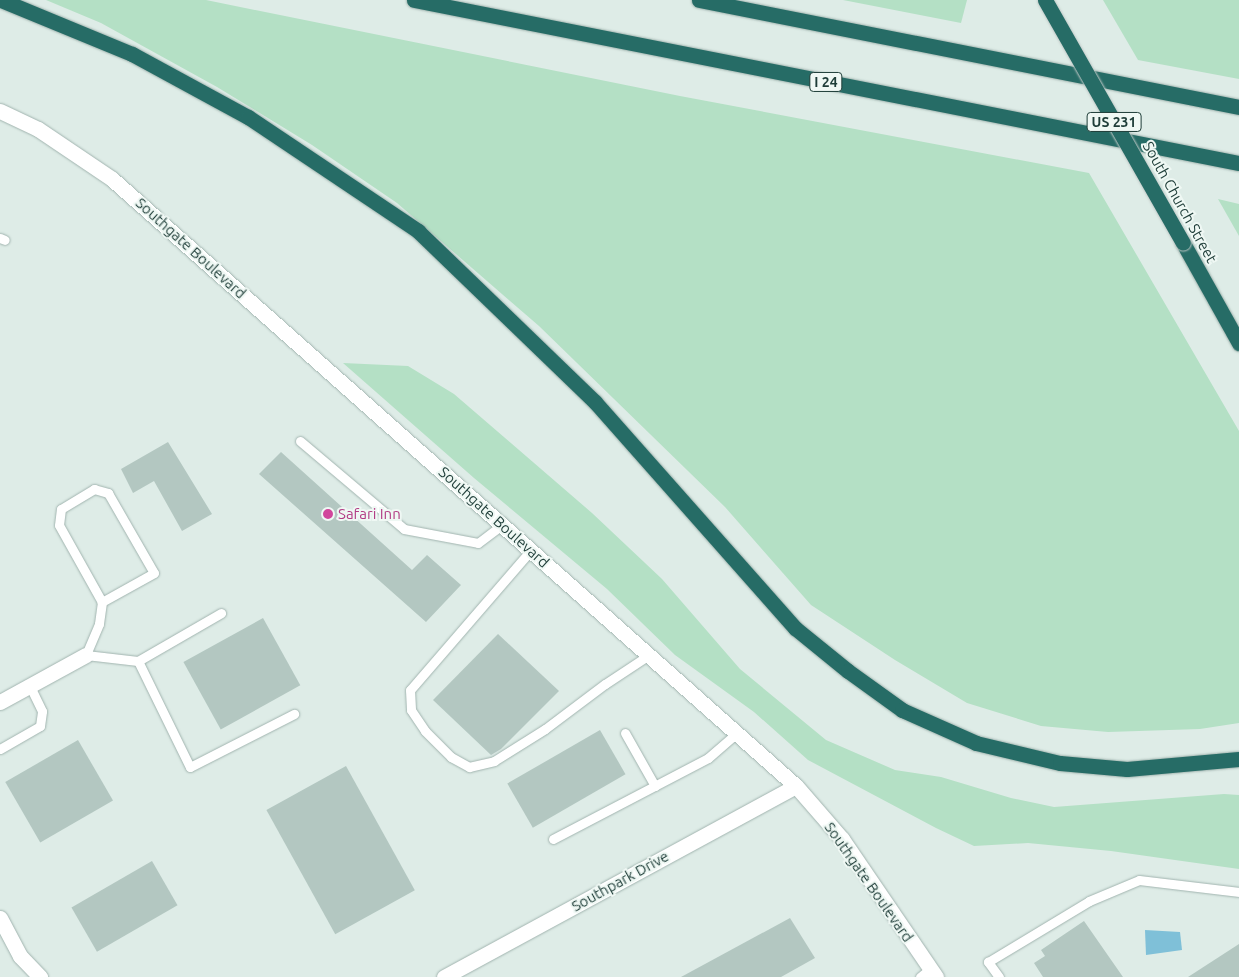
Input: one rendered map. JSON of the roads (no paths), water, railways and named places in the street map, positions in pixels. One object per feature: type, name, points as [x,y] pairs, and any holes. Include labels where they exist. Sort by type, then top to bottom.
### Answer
[{"type":"highway","points":[[1,0],[132,54],[248,116],[418,231],[595,402],[795,628],[848,671],[902,710],[976,743],[1060,763],[1127,769],[1239,759]]},
{"type":"highway","name":"I 24","points":[[414,0],[1239,163]]},
{"type":"highway","points":[[699,0],[1239,107]]},
{"type":"highway","name":"South Church Street","points":[[1045,0],[1239,343]]},
{"type":"highway","points":[[1228,324],[1239,336]]},
{"type":"street","name":"Southgate Boulevard","points":[[0,111],[38,129],[112,179],[796,786],[842,839],[928,974]]},
{"type":"street","points":[[0,702],[86,655]]},
{"type":"street","name":"Southpark Drive","points":[[444,977],[796,786]]},
{"type":"street","points":[[0,918],[20,956],[40,977]]},
{"type":"lane","points":[[300,441],[404,528],[478,543],[502,525]]},
{"type":"lane","points":[[102,602],[154,573],[108,493],[94,489],[61,509],[59,525],[102,602],[99,624],[86,655],[138,661],[221,613]]},
{"type":"lane","points":[[531,550],[410,690],[411,710],[425,731],[451,757],[469,767],[494,761],[544,729],[605,684],[649,655]]},
{"type":"lane","points":[[138,661],[190,767],[294,714]]},
{"type":"lane","points":[[0,749],[40,726],[42,711],[30,686]]},
{"type":"lane","points":[[625,733],[655,786]]},
{"type":"lane","points":[[553,839],[708,758],[736,733]]},
{"type":"lane","points":[[999,977],[988,962],[1089,901],[1139,880],[1239,892]]},
{"type":"water","points":[[1145,930],[1180,932],[1182,950],[1146,955]]},
{"type":"place","name":"Safari Inn","points":[[328,514]]}]
